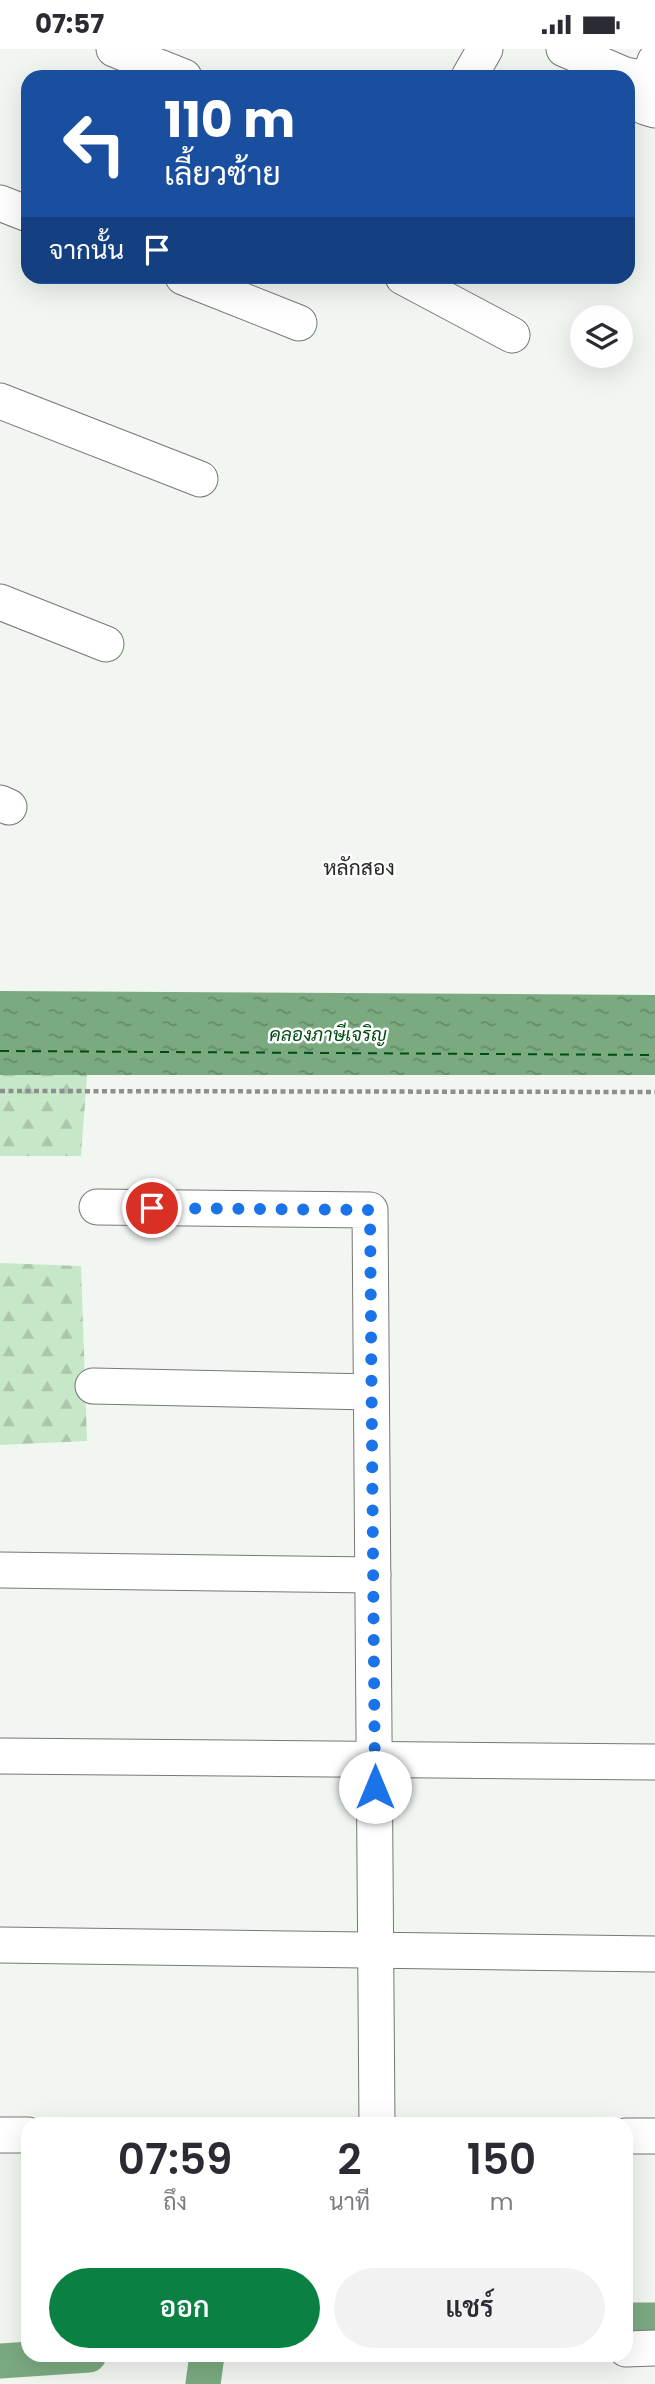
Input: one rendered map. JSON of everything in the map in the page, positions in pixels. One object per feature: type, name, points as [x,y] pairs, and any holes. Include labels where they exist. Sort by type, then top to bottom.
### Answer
[{"type":"street","points":[[114,49],[166,70]]},
{"type":"street","points":[[473,70],[485,49]]},
{"type":"street","points":[[564,49],[613,70]]},
{"type":"street","points":[[648,70],[636,95],[645,107],[655,110]]},
{"type":"street","points":[[0,203],[21,211]]},
{"type":"street","points":[[201,284],[299,323]]},
{"type":"street","points":[[416,284],[512,335]]},
{"type":"street","points":[[0,401],[200,479]]},
{"type":"street","points":[[0,602],[106,644]]},
{"type":"street","points":[[97,1207],[370,1210],[377,2117]]},
{"type":"street","points":[[93,1386],[372,1392]]},
{"type":"street","points":[[0,1570],[373,1575]]},
{"type":"street","points":[[0,1756],[655,1762]]},
{"type":"street","points":[[0,1945],[655,1954]]},
{"type":"street","points":[[0,2135],[21,2135]]},
{"type":"street","points":[[633,2136],[655,2136]]},
{"type":"street","points":[[633,2349],[655,2348]]},
{"type":"path","points":[[0,1091],[655,1092]]},
{"type":"green space","points":[[0,1075],[87,1075],[81,1156],[0,1156]]},
{"type":"green space","points":[[0,1263],[81,1266],[87,1441],[0,1445]]},
{"type":"water","name":"คลองภาษีเจริญ","points":[[0,991],[655,995],[655,1075],[0,1075]]},
{"type":"waterway","points":[[633,2320],[655,2320]]},
{"type":"waterway","points":[[0,2361],[21,2360]]},
{"type":"waterway","points":[[203,2384],[206,2362]]},
{"type":"ferry route","points":[[0,1051],[655,1055]]},
{"type":"district","name":"หลักสอง","points":[[359,868]]},
{"type":"route","points":[[152,1208],[370,1210],[375,1787]]}]
